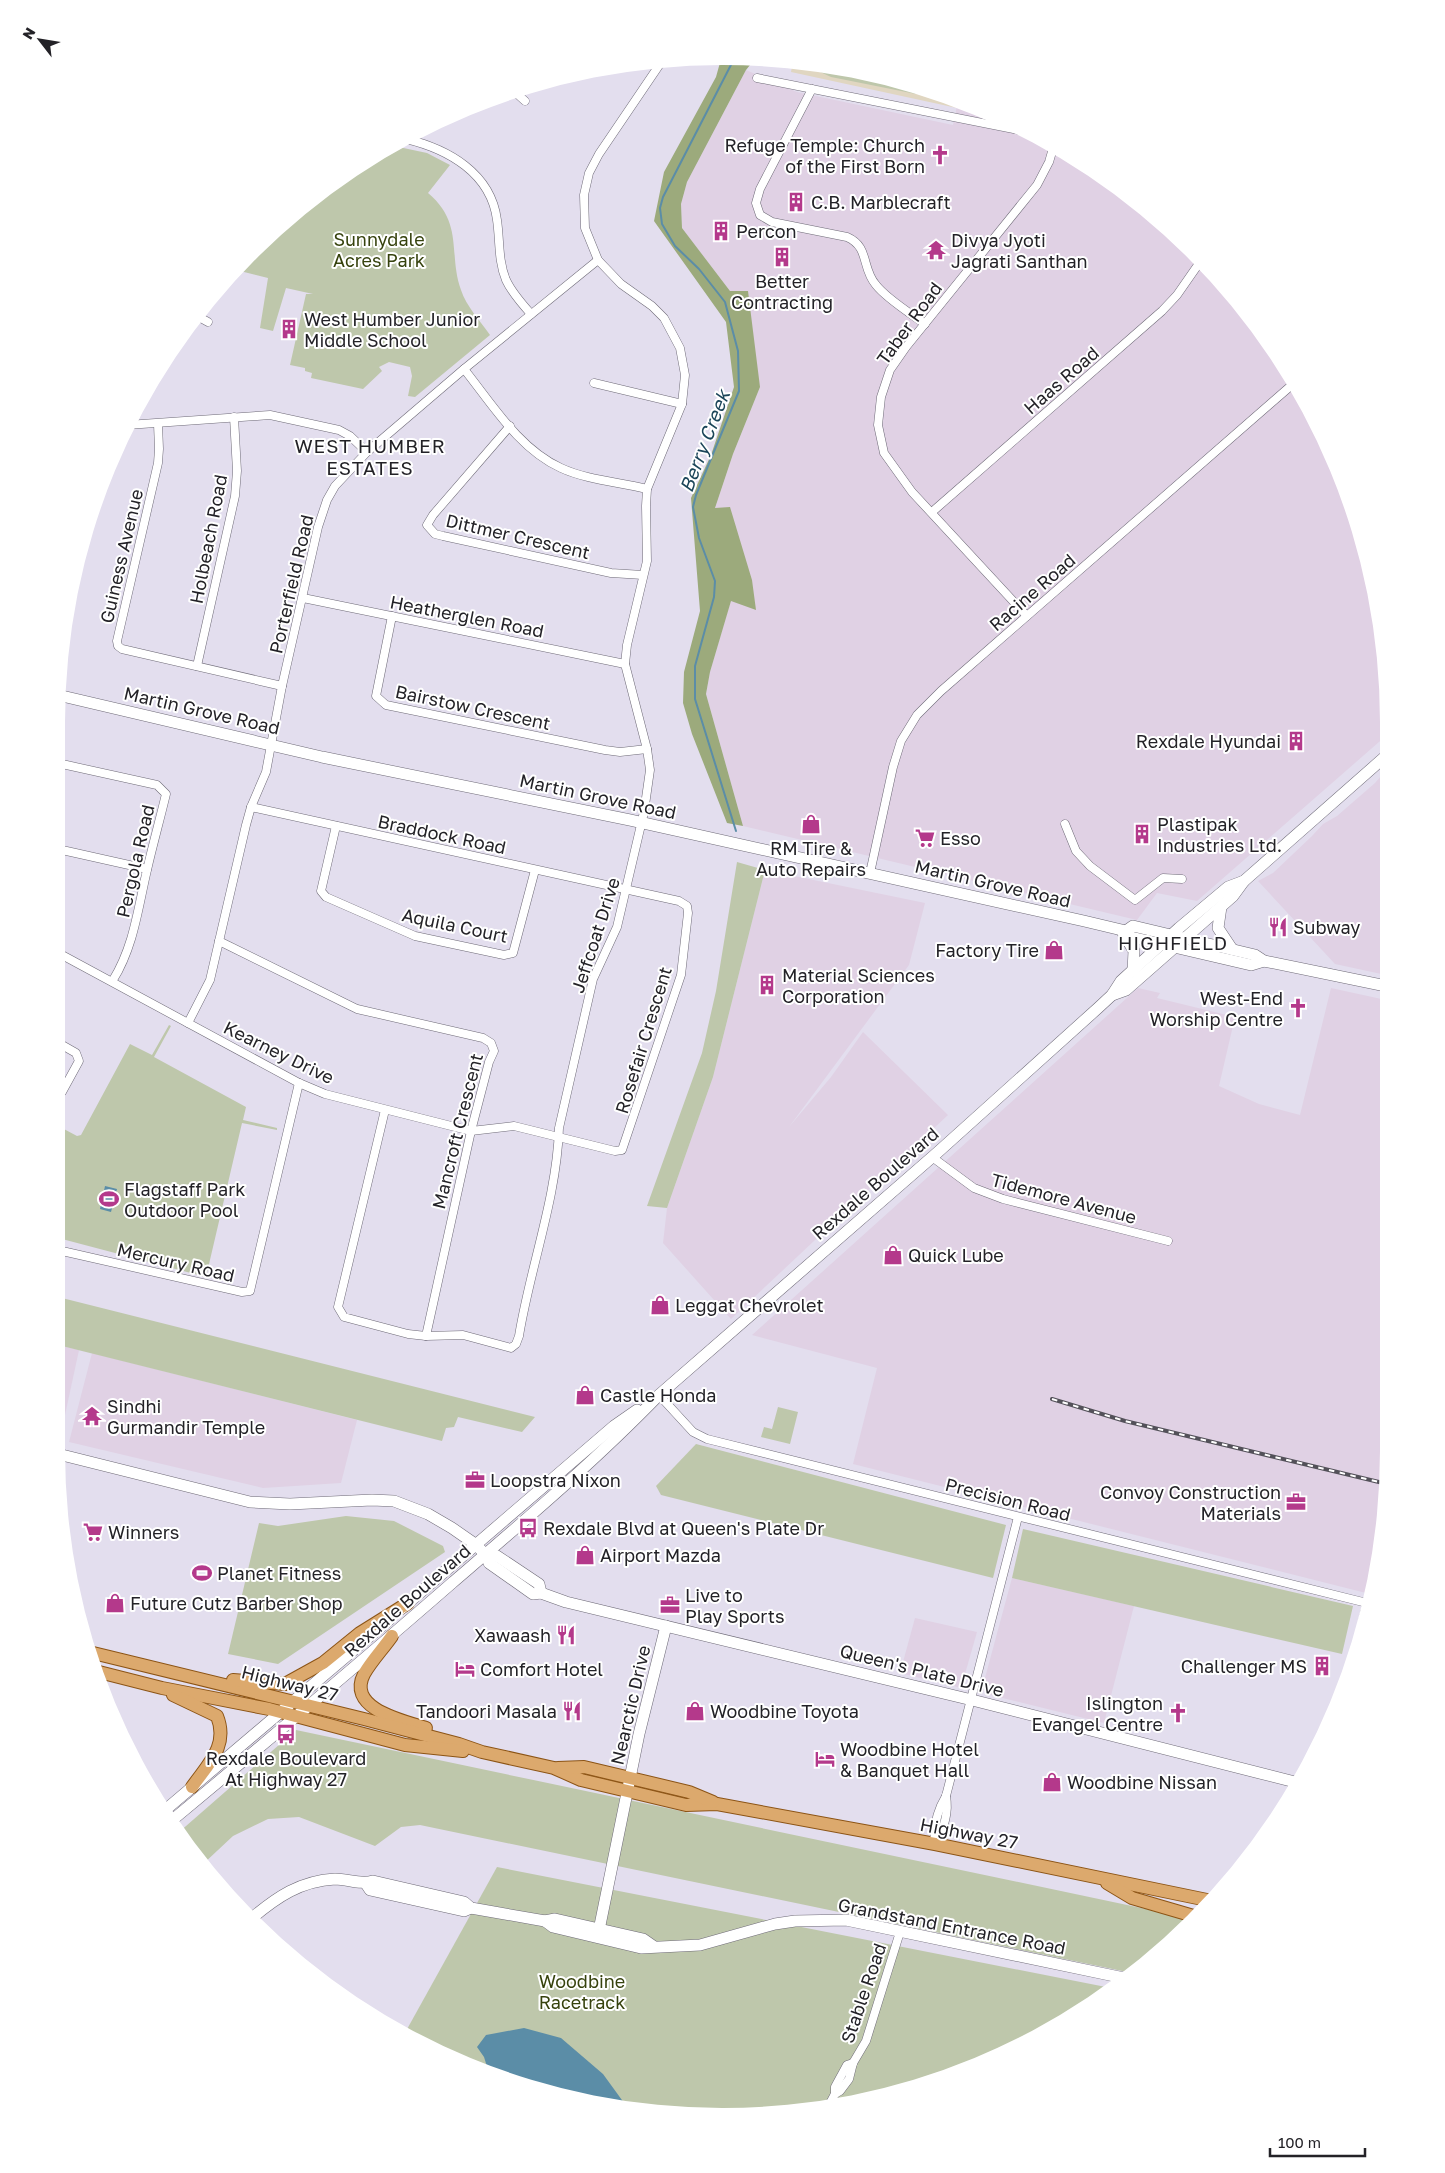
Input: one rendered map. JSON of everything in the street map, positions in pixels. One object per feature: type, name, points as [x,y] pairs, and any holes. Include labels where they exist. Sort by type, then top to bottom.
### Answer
[{"type":"main road","name":"Martin Grove Road","points":[[66,697],[270,744],[642,823],[1123,930],[1131,937],[1160,945],[1251,965],[1264,962],[1380,985]]},
{"type":"main road","name":"Rexdale Boulevard","points":[[1112,995],[1126,990],[1233,896],[1244,881],[1380,761]]},
{"type":"main road","name":"Rexdale Boulevard","points":[[176,1817],[310,1706],[486,1555],[621,1434],[659,1395],[932,1157],[1112,995],[1121,981],[1171,935],[1228,887],[1244,881]]},
{"type":"main road","points":[[1221,907],[1218,928],[1232,949]]},
{"type":"main road","name":"Martin Grove Road","points":[[1123,930],[1133,926],[1255,955],[1264,962]]},
{"type":"main road","points":[[1123,930],[1134,951],[1132,971]]},
{"type":"main road","name":"Rexdale Boulevard","points":[[170,1806],[294,1702],[614,1426],[659,1395]]},
{"type":"main road","name":"Queen's Plate Drive","points":[[65,1456],[250,1502],[290,1504],[372,1500],[394,1501],[428,1514],[475,1544],[486,1555],[489,1563],[519,1586],[533,1594],[541,1593],[566,1602],[972,1700],[1291,1781]]},
{"type":"main road","points":[[194,1676],[285,1684],[323,1663],[360,1633],[408,1602]]},
{"type":"main road","name":"Nearctic Drive","points":[[598,1933],[630,1778],[666,1626]]},
{"type":"main road","points":[[392,1636],[371,1663],[363,1677],[362,1691],[368,1703],[386,1715],[434,1730],[459,1744]]},
{"type":"main road","name":"Highway 27","points":[[97,1654],[194,1676],[459,1744],[482,1752],[554,1768],[581,1780],[686,1805],[717,1804],[935,1844],[1202,1899]]},
{"type":"main road","name":"Highway 27","points":[[104,1673],[162,1688],[298,1716],[405,1745],[482,1752]]},
{"type":"main road","points":[[162,1688],[216,1716],[221,1727],[220,1744],[192,1787]]},
{"type":"main road","name":"Highway 27","points":[[554,1768],[584,1767],[689,1792],[717,1804]]},
{"type":"main road","points":[[1098,1878],[1132,1898],[1188,1914]]},
{"type":"main road","name":"Grandstand Entrance Road","points":[[257,1914],[276,1898],[302,1885],[335,1879],[366,1884],[370,1890],[464,1911],[471,1908],[545,1921],[553,1927],[598,1933],[641,1948],[700,1945],[775,1924],[816,1919],[846,1920],[1117,1977]]},
{"type":"street","name":"Jeffcoat Drive","points":[[385,1110],[338,1307],[344,1317],[426,1336],[463,1336],[511,1348],[516,1344],[552,1184],[559,1128],[593,979],[616,927],[627,890],[642,823],[650,770],[647,749],[624,664],[644,575],[647,547],[647,488],[682,404],[684,361],[672,329],[652,306],[621,284],[598,260],[587,236],[584,220],[584,195],[588,178],[599,154],[656,69]]},
{"type":"street","points":[[757,78],[998,126]]},
{"type":"street","points":[[812,89],[760,189],[756,203],[760,215],[772,222],[847,237],[856,241],[862,249],[868,273],[876,286],[925,324]]},
{"type":"street","points":[[520,97],[525,102]]},
{"type":"street","points":[[416,141],[451,155],[479,178],[485,186],[495,207],[504,275],[513,292],[531,314]]},
{"type":"street","name":"Taber Road","points":[[1027,616],[912,492],[884,454],[878,425],[882,397],[890,370],[1037,184],[1052,153]]},
{"type":"street","name":"Porterfield Road","points":[[188,1023],[210,980],[251,807],[266,772],[282,686],[318,527],[327,500],[343,476],[366,452],[598,260]]},
{"type":"street","name":"Haas Road","points":[[932,512],[1162,311],[1177,296],[1196,268]]},
{"type":"street","points":[[203,319],[208,322]]},
{"type":"street","points":[[464,369],[510,426],[535,453],[562,468],[647,488]]},
{"type":"street","points":[[594,383],[682,404]]},
{"type":"street","name":"Racine Road","points":[[870,873],[892,766],[901,741],[923,709],[1288,388]]},
{"type":"street","points":[[137,425],[270,415],[330,427],[350,436],[366,452]]},
{"type":"street","name":"Holbeach Road","points":[[197,666],[235,496],[237,471],[234,417]]},
{"type":"street","name":"Guiness Avenue","points":[[158,424],[160,449],[158,463],[117,641],[118,646],[122,649],[282,686]]},
{"type":"street","name":"Dittmer Crescent","points":[[510,426],[433,515],[428,525],[430,530],[443,536],[611,573],[644,575]]},
{"type":"street","name":"Heatherglen Road","points":[[303,598],[624,664]]},
{"type":"street","name":"Bairstow Crescent","points":[[392,616],[376,696],[386,705],[604,750],[620,752],[647,749]]},
{"type":"street","name":"Pergola Road","points":[[65,765],[156,785],[163,789],[166,794],[147,869],[136,925],[126,957],[112,980]]},
{"type":"street","name":"Braddock Road","points":[[251,807],[627,890]]},
{"type":"street","points":[[1065,824],[1076,851],[1090,866],[1135,900],[1163,878],[1182,879]]},
{"type":"street","name":"Aquila Court","points":[[336,826],[321,891],[326,897],[398,930],[424,938],[504,955],[513,953],[534,870]]},
{"type":"street","points":[[65,851],[147,869]]},
{"type":"street","name":"Rosefair Crescent","points":[[559,1137],[614,1151],[622,1150],[681,975],[688,913],[687,906],[679,901],[627,890]]},
{"type":"street","name":"Mancroft Crescent","points":[[219,941],[357,1009],[483,1038],[491,1042],[494,1051],[489,1062],[471,1131],[426,1336]]},
{"type":"street","name":"Kearney Drive","points":[[65,956],[299,1083],[325,1094],[471,1131],[514,1126],[559,1137]]},
{"type":"street","points":[[65,1047],[76,1053],[79,1061],[65,1087]]},
{"type":"street","name":"Mercury Road","points":[[65,1252],[242,1292],[250,1291],[299,1083]]},
{"type":"street","name":"Tidemore Avenue","points":[[932,1157],[974,1188],[1003,1199],[1168,1241]]},
{"type":"street","name":"Precision Road","points":[[659,1395],[693,1432],[707,1439],[1362,1602]]},
{"type":"street","points":[[935,1844],[933,1831],[940,1806],[946,1796],[972,1700],[1018,1517]]},
{"type":"street","name":"Stable Road","points":[[833,2098],[835,2094],[834,2086],[847,2065],[853,2063],[866,2041],[900,1932]]},
{"type":"shaded area","points":[[792,69],[808,71],[893,87],[953,107],[791,72]]},
{"type":"shaded area","points":[[746,70],[797,92],[953,125],[956,108],[1013,133],[1051,153],[1123,201],[1156,228],[1187,258],[1217,289],[1244,322],[1292,394],[1312,432],[1330,471],[1358,552],[1367,594],[1379,679],[1380,741],[1197,901],[1157,893],[1137,920],[743,826],[706,694],[710,672],[731,600],[755,609],[715,508],[733,454],[760,387],[730,291],[682,228],[681,204],[687,182]]},
{"type":"shaded area","points":[[1380,777],[1380,974],[1335,964],[1258,881],[1273,873],[1323,824],[1337,816]]},
{"type":"shaded area","points":[[765,870],[925,903],[909,965],[789,1127],[831,1077],[863,1032],[948,1115],[731,1319],[663,1243],[667,1208],[713,1077]]},
{"type":"shaded area","points":[[1138,988],[1160,993],[1157,998],[1235,1017],[1219,1086],[1259,1104],[1300,1115],[1331,988],[1380,999],[1379,1494],[1364,1593],[853,1464],[877,1368],[752,1335]]},
{"type":"shaded area","points":[[65,1347],[79,1350],[65,1415]]},
{"type":"shaded area","points":[[92,1353],[357,1420],[341,1483],[263,1488],[69,1442]]},
{"type":"shaded area","points":[[1012,1578],[1134,1606],[1104,1723],[986,1694],[982,1689]]},
{"type":"shaded area","points":[[915,1618],[977,1632],[961,1688],[900,1673]]},
{"type":"green space","points":[[719,65],[750,66],[687,182],[681,204],[682,228],[730,291],[748,291],[760,387],[733,454],[715,508],[730,507],[752,580],[756,610],[731,601],[710,672],[706,694],[743,826],[727,823],[692,734],[683,703],[684,672],[700,611],[691,498],[711,455],[734,387],[726,322],[654,221],[664,172],[716,77]]},
{"type":"green space","points":[[824,74],[893,87],[914,94],[831,77]]},
{"type":"green space","name":"Sunnydale Acres Park","points":[[403,148],[427,153],[450,165],[428,193],[439,204],[447,216],[451,227],[457,277],[463,296],[490,335],[415,397],[408,396],[412,376],[410,367],[389,362],[379,367],[382,371],[363,389],[311,378],[312,373],[305,371],[305,368],[290,365],[306,294],[313,294],[286,288],[273,331],[260,328],[268,278],[244,272],[289,228],[322,201],[357,176]]},
{"type":"green space","points":[[737,862],[765,870],[713,1077],[667,1208],[647,1206],[702,1053],[716,991]]},
{"type":"green space","points":[[169,1025],[171,1026],[154,1057],[246,1107],[243,1120],[277,1128],[277,1130],[242,1123],[206,1277],[65,1240],[65,1130],[77,1136],[81,1135],[130,1044],[152,1055]]},
{"type":"green space","points":[[65,1299],[535,1417],[522,1432],[458,1417],[454,1427],[446,1428],[442,1441],[65,1347]]},
{"type":"green space","points":[[778,1407],[798,1412],[790,1444],[761,1437],[764,1427],[772,1429]]},
{"type":"green space","points":[[696,1444],[1006,1525],[993,1578],[661,1495],[656,1486]]},
{"type":"green space","points":[[346,1516],[394,1521],[443,1546],[445,1552],[278,1664],[228,1654],[259,1523],[278,1526]]},
{"type":"green space","points":[[1023,1529],[1353,1606],[1342,1654],[1012,1578]]},
{"type":"green space","points":[[296,1730],[1165,1913],[1183,1918],[1156,1945],[1124,1971],[420,1825],[401,1827],[375,1846],[299,1817],[268,1819],[233,1836],[208,1859],[184,1828]]},
{"type":"green space","name":"Woodbine Racetrack","points":[[497,1867],[1103,1986],[1051,2020],[1013,2040],[974,2058],[934,2073],[893,2086],[851,2095],[766,2107],[679,2107],[594,2095],[552,2086],[471,2058],[408,2027]]},
{"type":"water","name":"Flagstaff Park Outdoor Pool","points":[[105,1186],[117,1189],[111,1212],[100,1209]]},
{"type":"water","points":[[524,2028],[561,2038],[603,2074],[622,2099],[552,2086],[486,2064],[477,2047],[486,2035]]},
{"type":"waterway","name":"Berry Creek","points":[[731,65],[663,197],[660,208],[662,224],[675,246],[699,269],[725,302],[738,351],[739,391],[696,495],[693,507],[699,538],[715,581],[714,597],[695,666],[695,699],[736,831]]},
{"type":"railway","points":[[1052,1399],[1125,1421],[1379,1482]]},
{"type":"place","name":"Refuge Temple: Church of the First Born","points":[[940,155]]},
{"type":"place","name":"C.B. Marblecraft","points":[[796,202]]},
{"type":"place","name":"Percon","points":[[721,231]]},
{"type":"place","name":"Divya Jyoti Jagrati Santhan","points":[[936,250]]},
{"type":"place","name":"Better Contracting","points":[[782,257]]},
{"type":"place","name":"West Humber Junior Middle School","points":[[289,329]]},
{"type":"place","name":"Rexdale Hyundai","points":[[1296,741]]},
{"type":"place","name":"RM Tire & Auto Repairs","points":[[811,824]]},
{"type":"place","name":"Plastipak Industries Ltd.","points":[[1142,834]]},
{"type":"place","name":"Esso","points":[[925,838]]},
{"type":"place","name":"Subway","points":[[1278,927]]},
{"type":"place","name":"Factory Tire","points":[[1054,950]]},
{"type":"place","name":"Material Sciences Corporation","points":[[767,985]]},
{"type":"place","name":"West-End Worship Centre","points":[[1298,1008]]},
{"type":"place","name":"Flagstaff Park Outdoor Pool","points":[[109,1199]]},
{"type":"place","name":"Quick Lube","points":[[893,1255]]},
{"type":"place","name":"Leggat Chevrolet","points":[[660,1305]]},
{"type":"place","name":"Castle Honda","points":[[585,1395]]},
{"type":"place","name":"Sindhi Gurmandir Temple","points":[[92,1416]]},
{"type":"place","name":"Loopstra Nixon","points":[[475,1480]]},
{"type":"place","name":"Convoy Construction Materials","points":[[1296,1502]]},
{"type":"place","name":"Rexdale Blvd at Queen's Plate Dr","points":[[528,1528]]},
{"type":"place","name":"Winners","points":[[93,1532]]},
{"type":"place","name":"Airport Mazda","points":[[585,1555]]},
{"type":"place","name":"Planet Fitness","points":[[202,1573]]},
{"type":"place","name":"Future Cutz Barber Shop","points":[[115,1603]]},
{"type":"place","name":"Live to Play Sports","points":[[670,1605]]},
{"type":"place","name":"Xawaash","points":[[566,1635]]},
{"type":"place","name":"Challenger MS","points":[[1322,1666]]},
{"type":"place","name":"Comfort Hotel","points":[[465,1669]]},
{"type":"place","name":"Tandoori Masala","points":[[572,1711]]},
{"type":"place","name":"Woodbine Toyota","points":[[695,1711]]},
{"type":"place","name":"Islington Evangel Centre","points":[[1178,1713]]},
{"type":"place","name":"Rexdale Boulevard At Highway 27","points":[[286,1734]]},
{"type":"place","name":"Woodbine Hotel & Banquet Hall","points":[[825,1759]]},
{"type":"place","name":"Woodbine Nissan","points":[[1052,1782]]},
{"type":"district","name":"WEST HUMBER ESTATES","points":[[370,456]]},
{"type":"district","name":"HIGHFIELD","points":[[1173,942]]}]
